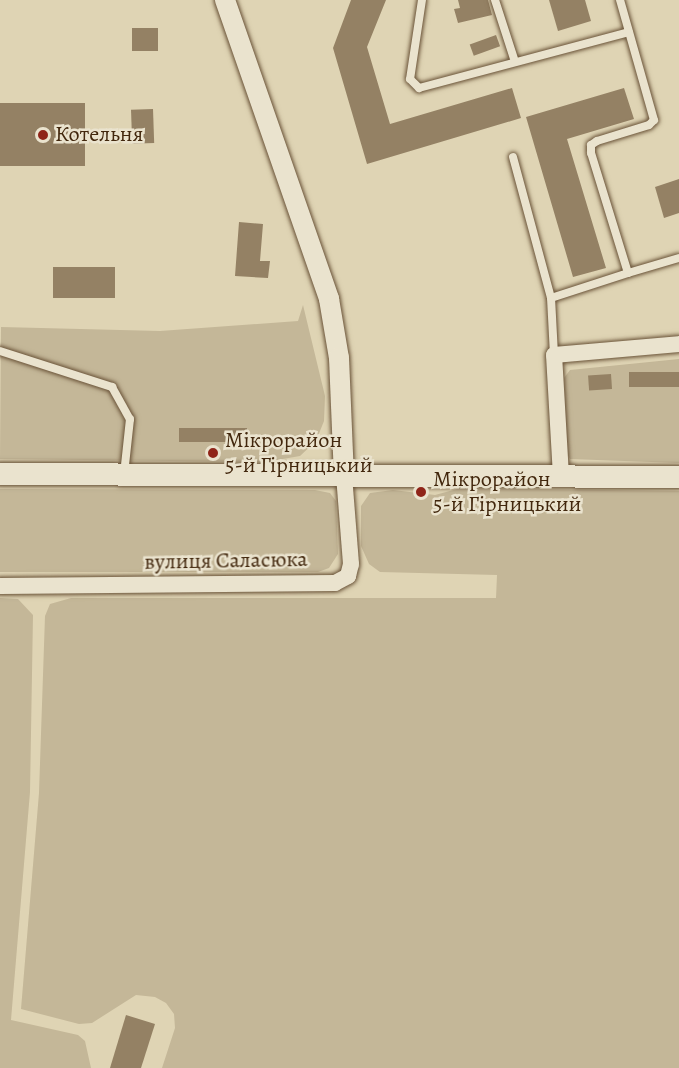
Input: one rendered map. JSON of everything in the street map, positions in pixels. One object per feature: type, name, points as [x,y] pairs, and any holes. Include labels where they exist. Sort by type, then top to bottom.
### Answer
[{"type":"main road","points":[[0,474],[679,477]]},
{"type":"street","points":[[225,0],[330,299],[339,358],[344,475]]},
{"type":"street","points":[[561,476],[554,356],[679,344]]},
{"type":"street","name":"вулиця Саласюка","points":[[0,586],[335,583],[348,576],[351,564],[344,475]]},
{"type":"lane","points":[[422,0],[410,80],[412,86],[419,88],[629,32]]},
{"type":"lane","points":[[495,0],[515,62]]},
{"type":"lane","points":[[620,0],[654,120],[649,125],[597,141],[591,145],[591,153],[628,273]]},
{"type":"lane","points":[[513,156],[551,298],[554,356]]},
{"type":"lane","points":[[551,298],[679,258]]},
{"type":"lane","points":[[0,351],[112,387],[130,419],[124,474]]},
{"type":"shaded area","points":[[303,305],[325,396],[324,421],[316,441],[300,456],[265,462],[0,459],[1,327],[160,331],[298,321]]},
{"type":"shaded area","points":[[679,359],[679,463],[570,459],[566,452],[564,378],[570,370]]},
{"type":"shaded area","points":[[461,488],[679,491],[679,1068],[162,1068],[175,1028],[174,1014],[166,1003],[155,997],[136,995],[92,1023],[79,1024],[21,1009],[39,793],[45,616],[50,604],[71,598],[496,598],[497,575],[380,572],[369,564],[361,546],[361,506],[370,493],[393,490],[435,495]]},
{"type":"shaded area","points":[[0,489],[315,490],[330,493],[336,501],[338,554],[329,568],[318,572],[0,572]]},
{"type":"shaded area","points":[[0,598],[18,599],[33,615],[30,792],[11,1020],[78,1035],[85,1041],[91,1068],[0,1068]]},
{"type":"building","points":[[351,0],[386,0],[367,47],[390,124],[512,88],[521,118],[367,164],[333,48]]},
{"type":"building","points":[[458,0],[488,0],[492,15],[458,23],[454,9],[460,8]]},
{"type":"building","points":[[549,0],[585,0],[591,21],[558,31]]},
{"type":"building","points":[[132,28],[158,28],[158,51],[132,51]]},
{"type":"building","points":[[496,35],[500,46],[474,56],[470,45]]},
{"type":"building","points":[[624,88],[634,119],[567,139],[606,268],[573,277],[526,117]]},
{"type":"building","name":"Котельня","points":[[0,103],[85,103],[85,166],[0,166]]},
{"type":"building","points":[[153,109],[154,143],[132,144],[131,110]]},
{"type":"building","points":[[679,179],[679,213],[664,218],[655,187]]},
{"type":"building","points":[[239,222],[263,224],[260,261],[270,261],[268,278],[235,276]]},
{"type":"building","points":[[53,267],[115,267],[115,298],[53,298]]},
{"type":"building","points":[[629,372],[679,372],[679,387],[629,387]]},
{"type":"building","points":[[611,374],[612,389],[589,391],[588,376]]},
{"type":"building","points":[[179,428],[247,428],[247,442],[179,442]]},
{"type":"building","points":[[126,1015],[155,1024],[141,1068],[110,1068]]},
{"type":"place","name":"Котельня","points":[[43,135]]},
{"type":"place","name":"Мікрорайон 5-й Гірницький","points":[[213,453]]},
{"type":"place","name":"Мiкрорайон 5-й Гiрницький","points":[[421,492]]}]
